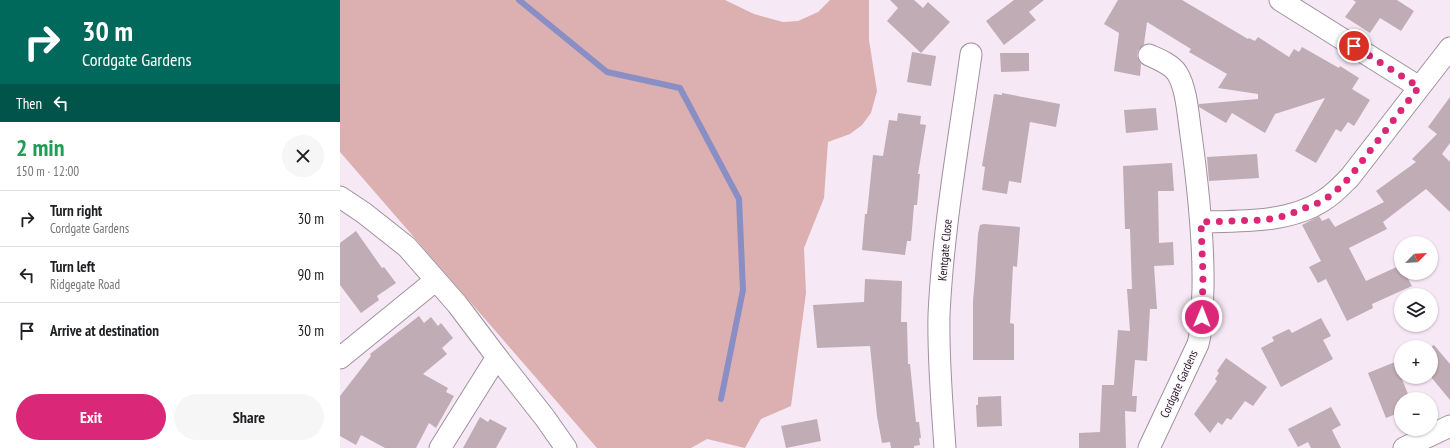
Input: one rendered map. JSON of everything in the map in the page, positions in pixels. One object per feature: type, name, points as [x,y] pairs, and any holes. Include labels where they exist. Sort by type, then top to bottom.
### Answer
[{"type":"street","points":[[1280,0],[1419,87]]},
{"type":"street","points":[[1201,222],[1264,220],[1285,216],[1323,201],[1335,192],[1350,177],[1450,48]]},
{"type":"street","name":"Kentgate Close","points":[[945,448],[940,373],[939,316],[946,231],[971,54]]},
{"type":"street","name":"Cordgate Gardens","points":[[1149,55],[1164,62],[1176,72],[1182,85],[1198,181],[1203,276],[1201,332],[1198,344],[1149,448]]},
{"type":"street","points":[[340,197],[364,212],[406,247],[436,280],[457,304],[497,358],[545,418],[566,448]]},
{"type":"street","points":[[340,358],[436,280]]},
{"type":"street","points":[[440,448],[497,358]]},
{"type":"street","points":[[1404,448],[1450,426]]},
{"type":"shaded area","points":[[340,0],[725,0],[754,14],[783,22],[798,21],[818,12],[830,0],[869,0],[869,40],[877,91],[871,113],[862,125],[850,134],[828,142],[824,198],[804,248],[806,293],[791,406],[761,419],[745,448],[707,439],[691,448],[597,448],[340,152]]},
{"type":"building","points":[[890,0],[914,0],[923,8],[928,2],[950,22],[921,53],[887,21],[898,8]]},
{"type":"building","points":[[1014,0],[1044,0],[1029,12],[1036,20],[1004,45],[986,21]]},
{"type":"building","points":[[1118,0],[1182,0],[1248,39],[1249,38],[1255,41],[1258,37],[1289,57],[1294,49],[1299,52],[1302,47],[1339,68],[1340,66],[1359,78],[1352,89],[1370,100],[1354,126],[1348,122],[1341,132],[1336,129],[1316,163],[1295,151],[1325,98],[1275,114],[1265,133],[1232,113],[1226,123],[1199,107],[1199,104],[1258,99],[1258,94],[1218,88],[1227,74],[1189,52],[1191,49],[1147,22],[1144,44],[1138,50],[1137,56],[1141,64],[1140,76],[1114,71],[1119,33],[1104,24]]},
{"type":"building","points":[[1353,0],[1397,0],[1414,11],[1401,31],[1380,18],[1370,33],[1345,17],[1356,2]]},
{"type":"building","points":[[912,52],[936,56],[931,86],[907,82]]},
{"type":"building","points":[[1000,53],[1029,53],[1029,71],[1001,72]]},
{"type":"building","points":[[1002,93],[1060,104],[1056,127],[1030,122],[1021,183],[1009,181],[1007,194],[982,190],[985,167],[982,166],[994,94],[1002,95]]},
{"type":"building","points":[[1450,97],[1450,143],[1442,154],[1450,162],[1450,212],[1426,189],[1383,222],[1387,229],[1349,248],[1366,281],[1394,268],[1394,280],[1409,280],[1412,286],[1408,288],[1394,288],[1394,294],[1372,304],[1373,308],[1347,321],[1326,279],[1318,283],[1309,267],[1321,261],[1302,225],[1319,216],[1322,221],[1329,218],[1335,227],[1384,202],[1376,191],[1416,162],[1412,159],[1437,134],[1428,127]]},
{"type":"building","points":[[1156,108],[1158,130],[1126,133],[1124,110]]},
{"type":"building","points":[[898,113],[921,116],[920,124],[926,125],[918,174],[920,174],[917,205],[914,205],[911,241],[907,241],[905,255],[862,250],[873,155],[883,156],[889,120],[897,121]]},
{"type":"building","points":[[1257,154],[1259,178],[1209,181],[1207,157]]},
{"type":"building","points":[[1172,163],[1174,191],[1158,191],[1159,243],[1173,242],[1174,265],[1154,266],[1157,309],[1150,309],[1147,361],[1135,360],[1132,396],[1137,396],[1136,412],[1125,411],[1126,448],[1079,448],[1079,433],[1100,432],[1102,385],[1114,385],[1118,330],[1130,331],[1127,289],[1132,289],[1130,229],[1125,229],[1123,166]]},
{"type":"building","points":[[980,225],[1020,227],[1017,267],[1013,266],[1010,323],[1014,324],[1014,360],[973,360],[973,301],[978,234]]},
{"type":"building","points":[[356,231],[382,268],[384,267],[396,283],[377,296],[379,300],[361,313],[340,285],[340,243]]},
{"type":"building","points":[[865,279],[902,281],[901,322],[907,322],[908,364],[910,364],[916,422],[919,422],[921,438],[919,438],[920,445],[914,446],[914,448],[891,448],[890,442],[882,443],[877,416],[870,346],[817,348],[813,305],[864,302]]},
{"type":"building","points":[[419,316],[424,323],[431,317],[438,326],[441,323],[453,338],[442,348],[447,354],[423,374],[448,388],[446,392],[454,396],[436,428],[429,423],[416,448],[385,448],[361,435],[356,445],[340,436],[340,396],[371,356],[370,354]]},
{"type":"building","points":[[1321,318],[1331,336],[1323,340],[1333,359],[1281,387],[1261,348],[1274,341],[1272,337],[1289,329],[1292,333]]},
{"type":"building","points":[[1438,350],[1450,364],[1450,400],[1437,384],[1438,384]]},
{"type":"building","points":[[1226,358],[1267,387],[1253,406],[1245,401],[1231,420],[1227,418],[1222,425],[1218,422],[1210,433],[1194,414],[1217,381],[1215,379],[1219,373],[1217,371]]},
{"type":"building","points":[[1394,362],[1394,384],[1404,384],[1407,392],[1394,392],[1394,415],[1386,418],[1368,373]]},
{"type":"building","points":[[1001,396],[1002,426],[977,427],[976,405],[978,405],[978,397]]},
{"type":"building","points":[[1331,407],[1341,425],[1332,430],[1341,448],[1311,448],[1308,442],[1298,447],[1288,429]]},
{"type":"building","points":[[480,417],[488,422],[490,419],[507,428],[496,448],[463,448]]},
{"type":"building","points":[[817,419],[821,441],[786,448],[781,426]]},
{"type":"waterway","points":[[519,0],[607,72],[680,88],[739,199],[743,290],[721,399]]},
{"type":"route","points":[[1202,317],[1203,276],[1201,222],[1264,220],[1285,216],[1323,201],[1335,192],[1350,177],[1419,87],[1354,46]]}]
